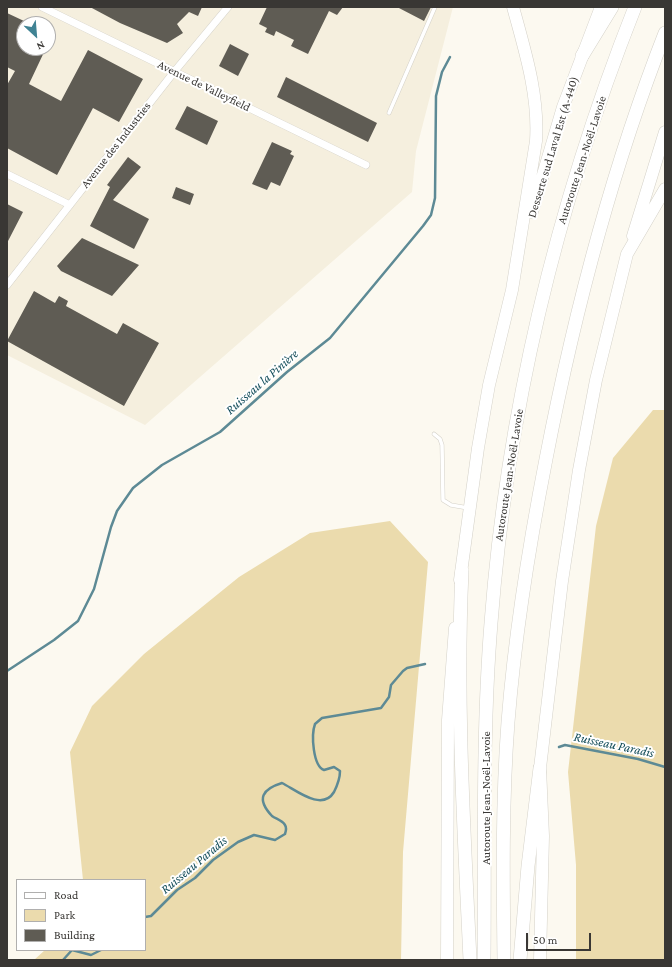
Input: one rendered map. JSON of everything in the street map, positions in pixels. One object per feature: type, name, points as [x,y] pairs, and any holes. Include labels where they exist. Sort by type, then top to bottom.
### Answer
[{"type":"highway","points":[[447,960],[448,720],[457,608],[469,508],[489,385],[512,290],[532,166],[537,118],[532,82],[513,7]]},
{"type":"highway","name":"Desserte sud Laval Est (A-440)","points":[[512,290],[559,119],[601,7]]},
{"type":"highway","points":[[582,56],[612,7]]},
{"type":"highway","name":"Autoroute Jean-Noël-Lavoie","points":[[484,960],[488,671],[494,577],[506,487],[524,382],[560,230],[598,106],[635,7]]},
{"type":"highway","name":"Autoroute Jean-Noël-Lavoie","points":[[504,960],[504,819],[508,724],[517,632],[530,543],[563,374],[586,277],[620,162],[665,33]]},
{"type":"highway","points":[[520,960],[528,866],[562,581],[579,470],[596,380],[627,254],[665,132]]},
{"type":"highway","points":[[627,254],[665,189]]},
{"type":"highway","points":[[462,571],[460,633],[461,723],[470,960]]},
{"type":"highway","points":[[540,768],[543,836],[540,960]]},
{"type":"street","name":"Avenue de Valleyfield","points":[[42,7],[366,165]]},
{"type":"street","name":"Avenue des Industries","points":[[7,286],[174,72],[228,7]]},
{"type":"street","points":[[7,174],[70,205]]},
{"type":"lane","points":[[389,113],[435,7]]},
{"type":"lane","points":[[434,434],[439,437],[442,445],[443,500],[451,505],[469,508]]},
{"type":"shaded area","points":[[7,7],[453,7],[416,151],[412,192],[145,425],[7,355]]},
{"type":"green space","points":[[653,410],[665,410],[665,960],[576,960],[576,865],[568,772],[596,526],[613,458]]},
{"type":"green space","points":[[390,521],[428,562],[403,852],[401,960],[34,960],[44,951],[146,951],[146,879],[83,879],[70,752],[92,706],[144,654],[239,577],[310,533]]},
{"type":"building","points":[[90,7],[202,7],[198,16],[189,12],[177,24],[183,33],[167,43],[120,23]]},
{"type":"building","points":[[267,7],[343,7],[337,15],[329,11],[308,54],[291,46],[294,40],[276,31],[274,36],[265,32],[267,28],[259,24]]},
{"type":"building","points":[[397,7],[431,7],[424,21]]},
{"type":"building","points":[[7,13],[16,17],[16,56],[42,56],[29,84],[61,101],[88,50],[143,79],[119,122],[93,108],[57,175],[7,148],[7,85],[15,71],[7,67]]},
{"type":"building","points":[[230,44],[249,54],[238,76],[219,66]]},
{"type":"building","points":[[286,77],[377,123],[368,142],[277,97]]},
{"type":"building","points":[[187,106],[218,121],[207,145],[175,129]]},
{"type":"building","points":[[272,142],[292,151],[290,154],[294,156],[280,186],[271,182],[267,190],[252,184]]},
{"type":"building","points":[[128,157],[141,167],[113,200],[149,219],[134,249],[90,226],[110,187],[107,185]]},
{"type":"building","points":[[176,187],[194,194],[190,205],[172,198]]},
{"type":"building","points":[[7,204],[23,212],[7,243]]},
{"type":"building","points":[[82,238],[139,265],[112,296],[61,271],[57,266]]},
{"type":"building","points":[[34,291],[55,303],[59,296],[68,301],[66,306],[117,334],[123,323],[159,343],[124,406],[7,341]]},
{"type":"waterway","name":"Ruisseau la Pinière","points":[[7,671],[54,640],[78,621],[94,589],[111,527],[117,511],[133,488],[162,465],[220,432],[287,372],[330,338],[431,215],[435,198],[436,96],[442,72],[450,57]]},
{"type":"waterway","name":"Ruisseau Paradis","points":[[146,917],[151,916],[177,890],[195,878],[213,860],[238,842],[254,835],[275,840],[285,834],[286,828],[284,823],[272,816],[264,805],[264,795],[270,788],[282,783],[309,798],[316,800],[329,798],[334,792],[339,779],[340,771],[334,767],[324,770],[317,763],[313,742],[315,724],[322,718],[381,708],[389,697],[391,685],[403,671],[407,668],[425,664]]},
{"type":"waterway","name":"Ruisseau Paradis","points":[[559,747],[565,745],[638,759],[665,767]]},
{"type":"waterway","name":"Ruisseau Paradis","points":[[63,960],[71,951]]},
{"type":"waterway","name":"Ruisseau Paradis","points":[[76,951],[91,955],[99,951]]}]
